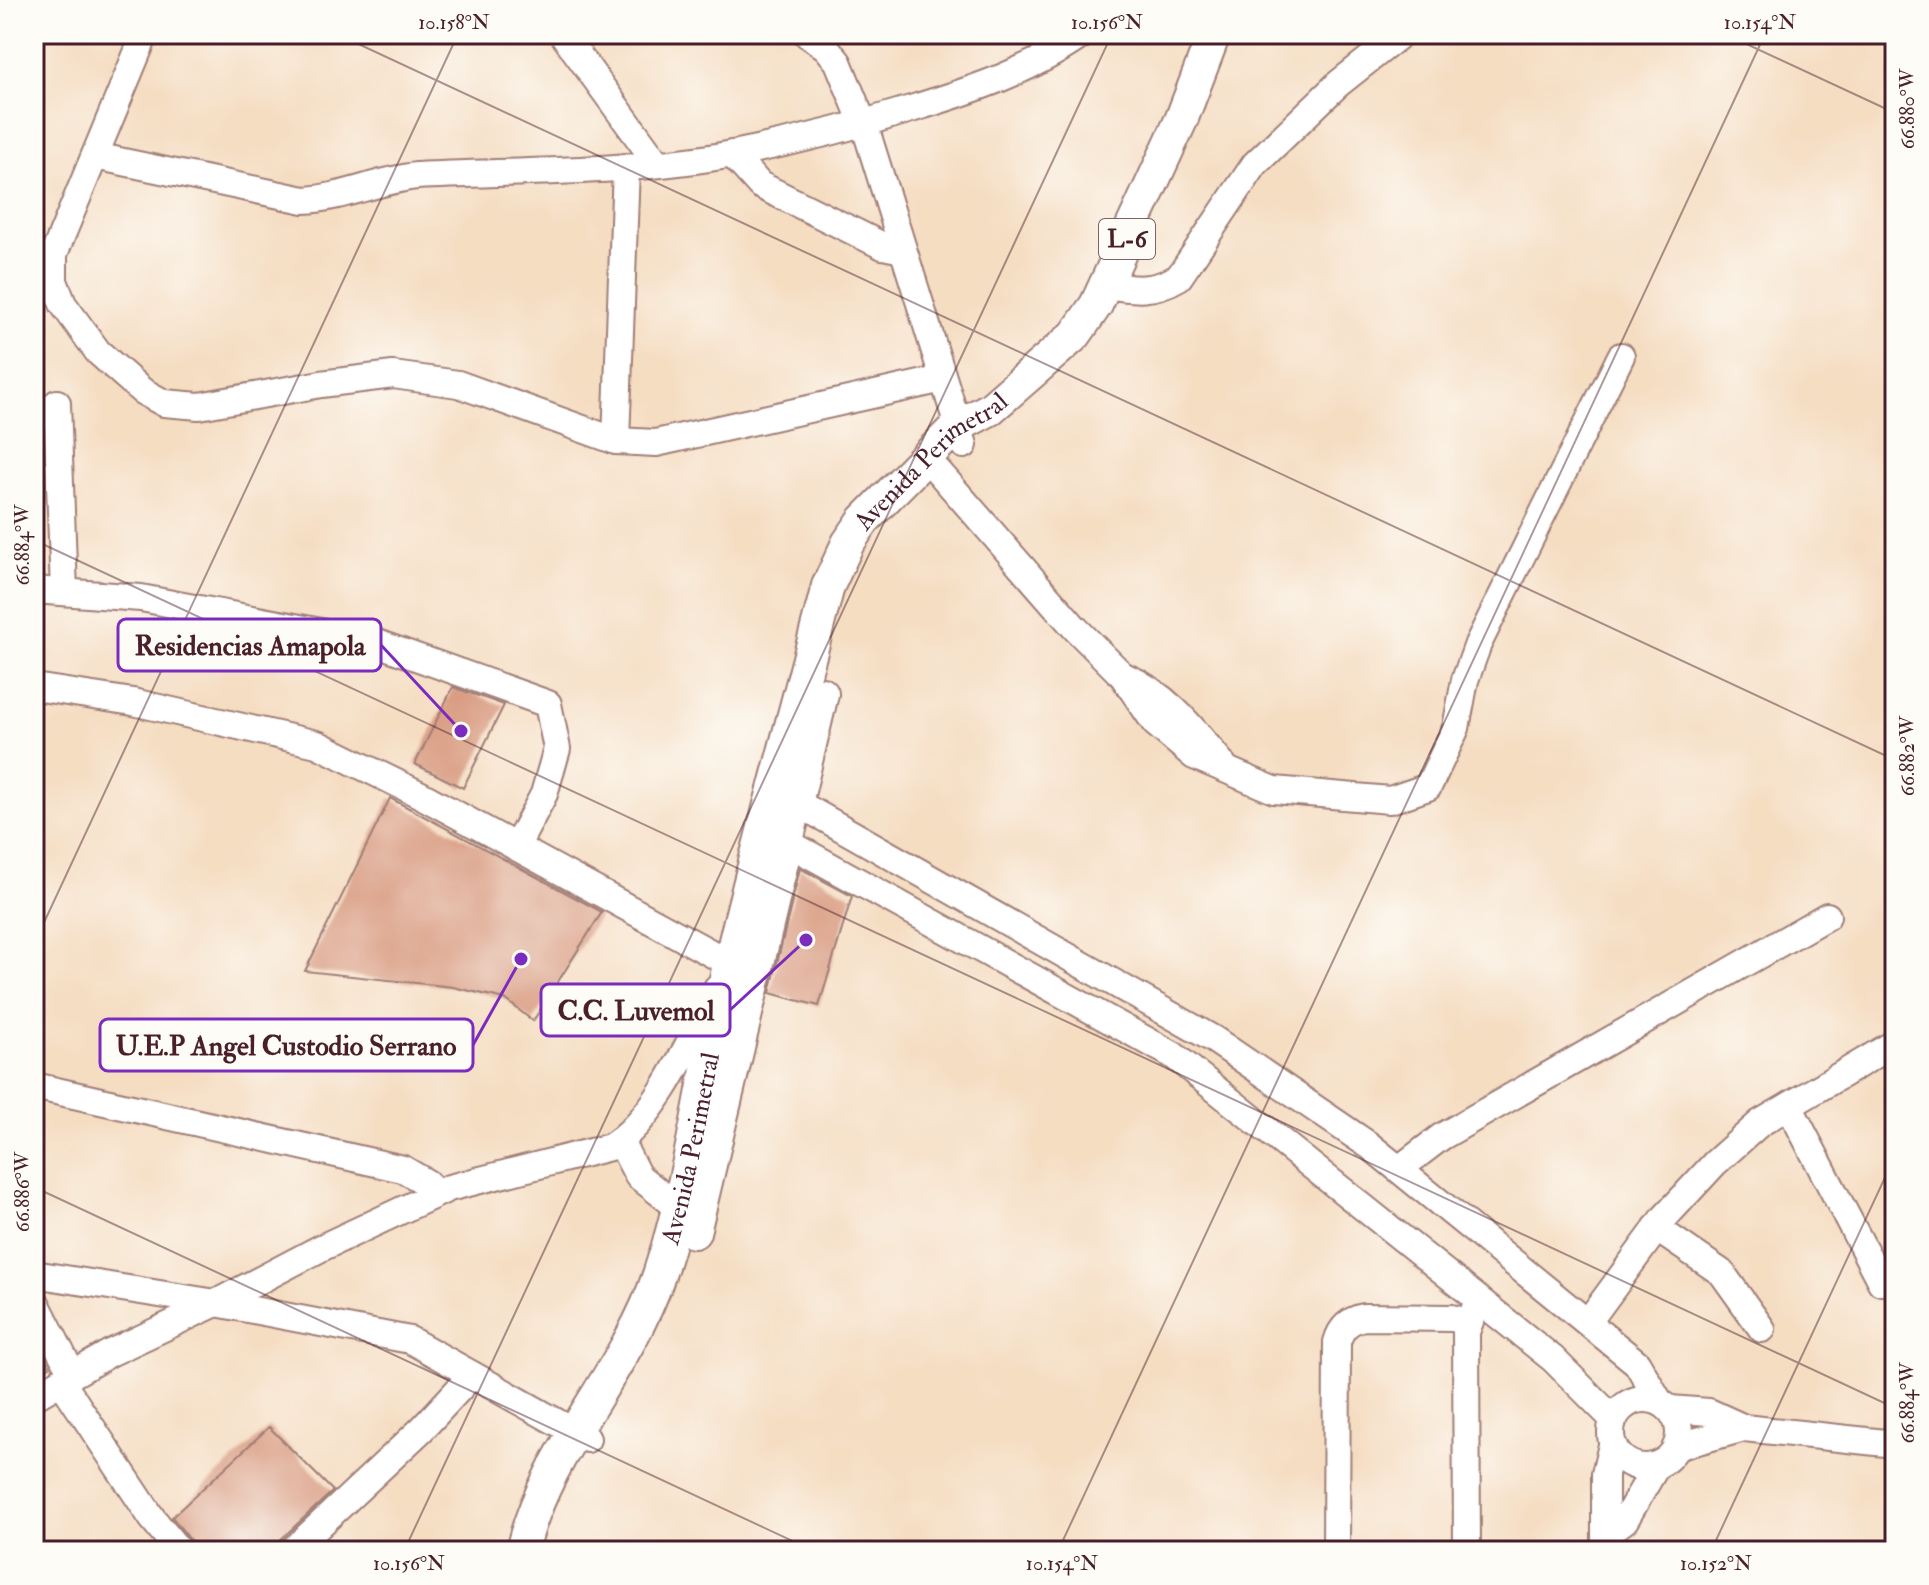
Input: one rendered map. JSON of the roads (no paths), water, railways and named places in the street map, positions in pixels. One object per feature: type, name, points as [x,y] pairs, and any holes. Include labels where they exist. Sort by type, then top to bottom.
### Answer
[{"type":"main road","name":"L-6","points":[[1107,285],[1182,118],[1214,34]]},
{"type":"main road","name":"Avenida Perimetral","points":[[540,1551],[580,1435],[642,1318],[679,1208],[786,797],[828,586],[837,564],[864,520],[1075,335],[1107,285]]},
{"type":"main road","name":"Avenida Perimetral","points":[[786,797],[857,570],[875,536],[938,471],[960,436]]},
{"type":"main road","name":"Avenida Perimetral","points":[[522,1551],[548,1479],[654,1334],[697,1225],[743,967]]},
{"type":"street","points":[[145,34],[44,279],[98,352],[142,391],[164,403],[199,406],[321,384],[393,375],[458,384],[616,441],[656,443],[943,379]]},
{"type":"street","points":[[563,34],[657,163]]},
{"type":"street","points":[[95,156],[304,200],[333,199],[384,179],[626,167],[732,154],[863,124],[963,93],[1060,51],[1083,34]]},
{"type":"street","points":[[1107,285],[1146,290],[1164,286],[1179,277],[1255,164],[1338,84],[1401,34]]},
{"type":"street","points":[[822,38],[838,62],[863,124],[960,436]]},
{"type":"street","points":[[732,154],[760,185],[883,246],[903,250]]},
{"type":"street","points":[[616,441],[626,167]]},
{"type":"street","points":[[938,471],[1075,628],[1123,676],[1145,685],[1168,704],[1226,769],[1265,787],[1307,796],[1390,800],[1428,787],[1456,728],[1465,680],[1478,644],[1621,356]]},
{"type":"street","points":[[57,403],[64,592]]},
{"type":"street","points":[[34,590],[141,598],[374,642],[548,704],[557,749],[544,794],[516,847]]},
{"type":"street","points":[[34,687],[133,702],[317,744],[743,967],[629,1136],[579,1156],[449,1188],[321,1248],[34,1397]]},
{"type":"street","points":[[786,797],[1213,1039],[1399,1169],[1637,1363],[1679,1434],[1676,1447]]},
{"type":"street","points":[[776,837],[1173,1055],[1474,1311],[1553,1359],[1613,1419]]},
{"type":"street","points":[[1399,1169],[1441,1137],[1827,916]]},
{"type":"street","points":[[1588,1322],[1656,1228],[1715,1163],[1760,1123],[1895,1043]]},
{"type":"street","points":[[34,1086],[403,1169],[427,1183],[429,1197]]},
{"type":"street","points":[[1789,1106],[1881,1282]]},
{"type":"street","points":[[620,1141],[638,1176],[679,1208]]},
{"type":"street","points":[[1656,1228],[1722,1273],[1762,1329]]},
{"type":"street","points":[[34,1274],[394,1334],[580,1435]]},
{"type":"street","points":[[34,1299],[66,1378],[152,1518],[179,1551]]},
{"type":"street","points":[[1336,1551],[1337,1342],[1342,1330],[1351,1321],[1364,1317],[1452,1318],[1474,1311]]},
{"type":"street","points":[[1467,1551],[1474,1311]]},
{"type":"street","points":[[292,1551],[422,1429],[472,1375]]},
{"type":"street","points":[[1605,1543],[1605,1474],[1612,1445],[1613,1419],[1621,1408],[1633,1401],[1709,1412],[1744,1428],[1895,1444]]},
{"type":"street","points":[[1605,1543],[1625,1520],[1657,1465],[1676,1447],[1744,1428]]},
{"type":"street","points":[[1612,1445],[1631,1464],[1657,1465]]},
{"type":"place","name":"Residencias Amapola","points":[[461,731]]},
{"type":"place","name":"C.C. Luvemol","points":[[806,940]]},
{"type":"place","name":"U.E.P Angel Custodio Serrano","points":[[521,959]]}]
